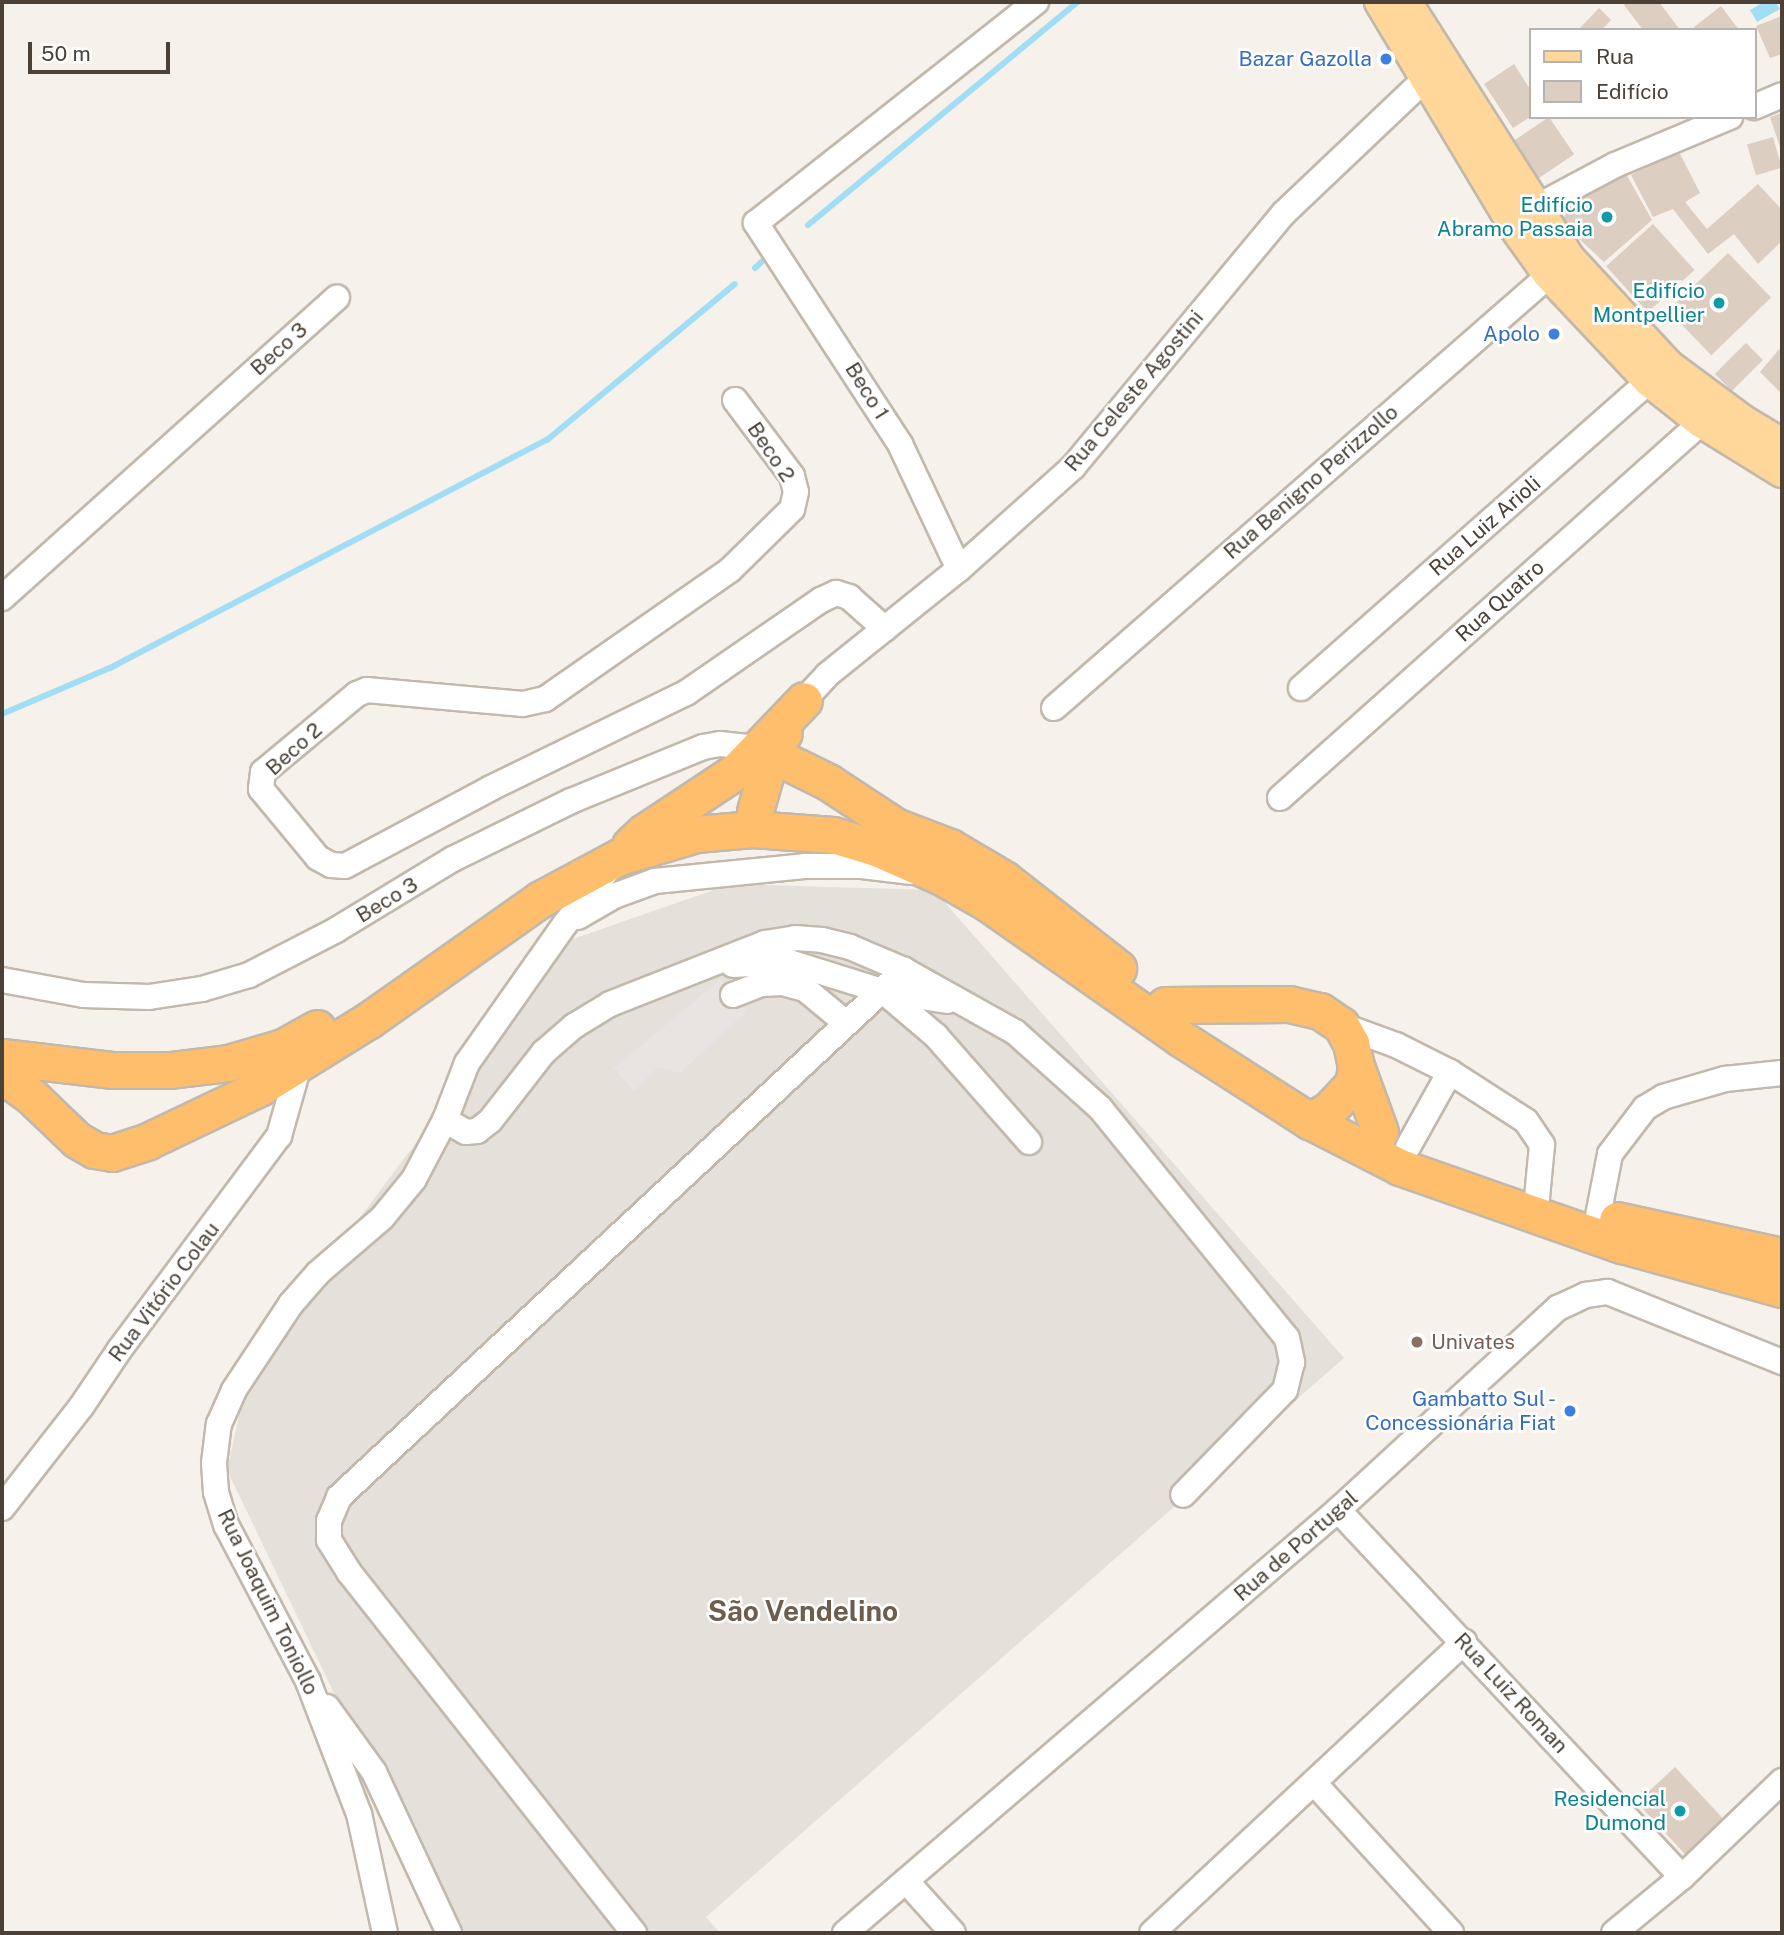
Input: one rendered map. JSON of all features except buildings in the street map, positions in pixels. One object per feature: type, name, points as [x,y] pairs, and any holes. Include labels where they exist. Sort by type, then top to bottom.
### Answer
[{"type":"highway","points":[[619,857],[644,832],[765,750],[804,700]]},
{"type":"highway","points":[[804,700],[803,731],[828,782]]},
{"type":"highway","points":[[765,750],[828,782],[895,826],[950,847],[1003,878],[1165,1005],[1278,1080],[1320,1115],[1394,1139],[1537,1198],[1598,1216],[1782,1256]]},
{"type":"highway","points":[[755,811],[765,750]]},
{"type":"highway","points":[[2,1057],[113,1070],[170,1070],[228,1063],[283,1047],[370,996],[528,883],[586,851],[702,817],[755,811],[895,826]]},
{"type":"highway","points":[[2,1074],[32,1097],[77,1140],[94,1150],[112,1153],[137,1145],[259,1088],[369,1020],[539,900],[619,857],[696,834],[753,829],[833,835],[876,848],[942,877],[986,902],[1180,1038],[1320,1115],[1400,1167],[1439,1183],[1622,1245],[1782,1289]]},
{"type":"highway","points":[[1165,1005],[1289,1004],[1320,1011],[1341,1025],[1351,1042],[1356,1066],[1394,1139]]},
{"type":"highway","points":[[2,1067],[22,1076],[73,1089],[156,1093],[200,1088],[300,1062]]},
{"type":"highway","points":[[1320,1115],[1353,1084],[1356,1066]]},
{"type":"highway","points":[[77,1140],[68,1118],[73,1089],[86,1077],[113,1070]]},
{"type":"highway","points":[[1720,1274],[1782,1304]]},
{"type":"main road","points":[[1380,2],[1538,206],[1551,264]]},
{"type":"main road","points":[[1406,2],[1434,70],[1551,264],[1659,373],[1782,472]]},
{"type":"main road","points":[[1711,413],[1782,443]]},
{"type":"street","name":"Beco 1","points":[[959,569],[900,444],[756,223],[1036,2]]},
{"type":"street","name":"Rua Celeste Agostini","points":[[804,700],[827,675],[959,569],[1073,467],[1284,213],[1434,70]]},
{"type":"street","points":[[1756,106],[1782,95]]},
{"type":"street","points":[[1538,206],[1615,165],[1725,119]]},
{"type":"street","name":"Rua Benigno Perizzollo","points":[[1054,708],[1551,264]]},
{"type":"street","name":"Beco 3","points":[[2,598],[337,297]]},
{"type":"street","name":"Rua Luiz Arioli","points":[[1301,688],[1659,373]]},
{"type":"street","name":"Beco 2","points":[[735,400],[792,476],[796,492],[792,509],[730,570],[545,699],[523,704],[368,690],[357,695],[263,772],[261,789],[318,858],[331,865],[345,866],[491,788],[687,693],[821,600],[836,593],[849,597],[885,629]]},
{"type":"street","name":"Rua Quatro","points":[[1280,798],[1711,413]]},
{"type":"street","name":"Beco 3","points":[[2,980],[84,995],[149,997],[202,989],[237,979],[337,930],[453,859],[571,801],[703,747],[720,744],[765,750]]},
{"type":"street","points":[[565,925],[619,857]]},
{"type":"street","name":"Rua Joaquim Toniollo","points":[[385,1933],[359,1814],[308,1681],[226,1525],[216,1492],[214,1463],[219,1424],[234,1390],[291,1304],[318,1273],[383,1218],[414,1179],[445,1120],[467,1063],[565,925],[614,896],[655,881],[804,866],[862,866],[942,877]]},
{"type":"street","points":[[445,1120],[466,1132],[477,1131],[490,1121],[544,1052],[574,1026],[610,1004],[765,943],[795,938],[850,947],[904,970],[1015,1032],[1100,1108],[1287,1338],[1293,1362],[1285,1390],[1183,1494]]},
{"type":"street","points":[[701,969],[758,961],[789,962],[882,990],[963,1003]]},
{"type":"street","points":[[634,1933],[349,1572],[330,1540],[329,1521],[339,1497],[904,970]]},
{"type":"street","points":[[733,995],[762,984],[782,983],[805,989],[846,1023]]},
{"type":"street","points":[[882,990],[936,1036],[1029,1142]]},
{"type":"street","points":[[1341,1025],[1396,1045],[1450,1072],[1526,1121],[1542,1145],[1537,1198]]},
{"type":"street","name":"Rua Vitório Colau","points":[[2,1507],[13,1497],[81,1407],[120,1349],[279,1136],[300,1062]]},
{"type":"street","points":[[1394,1139],[1450,1072]]},
{"type":"street","points":[[1598,1216],[1610,1154],[1645,1108],[1663,1097],[1725,1079],[1782,1073]]},
{"type":"street","name":"Rua de Portugal","points":[[845,1933],[1338,1510],[1558,1308],[1586,1295],[1608,1292],[1782,1362]]},
{"type":"street","name":"Rua Luiz Roman","points":[[1338,1510],[1682,1877]]},
{"type":"street","points":[[1153,1933],[1464,1642]]},
{"type":"street","points":[[308,1681],[374,1772],[449,1933]]},
{"type":"street","points":[[1614,1933],[1682,1877],[1782,1781]]},
{"type":"street","points":[[1315,1784],[1451,1933]]},
{"type":"street","points":[[906,1881],[953,1933]]},
{"type":"street","points":[[1644,1933],[1645,1908]]},
{"type":"shaded area","points":[[731,884],[934,890],[1344,1358],[706,1917],[720,1933],[449,1933],[227,1470],[251,1363],[567,941]]},
{"type":"shaded area","points":[[721,979],[747,1011],[680,1073],[658,1067],[634,1091],[614,1068]]},
{"type":"water","points":[[1764,2],[1775,2],[1780,9],[1757,22],[1750,10]]},
{"type":"waterway","points":[[808,225],[1078,2]]},
{"type":"waterway","points":[[755,268],[770,254]]},
{"type":"waterway","points":[[2,714],[110,668],[547,440],[735,284]]},
{"type":"place","name":"Bazar Gazolla","points":[[1386,59]]},
{"type":"place","name":"Edifício Abramo Passaia","points":[[1607,217]]},
{"type":"place","name":"Edifício Montpellier","points":[[1719,303]]},
{"type":"place","name":"Apolo","points":[[1554,334]]},
{"type":"place","name":"Univates","points":[[1417,1342]]},
{"type":"place","name":"Gambatto Sul - Concessionária Fiat","points":[[1570,1411]]},
{"type":"place","name":"Residencial Dumond","points":[[1680,1811]]},
{"type":"district","name":"São Vendelino","points":[[803,1611]]}]
